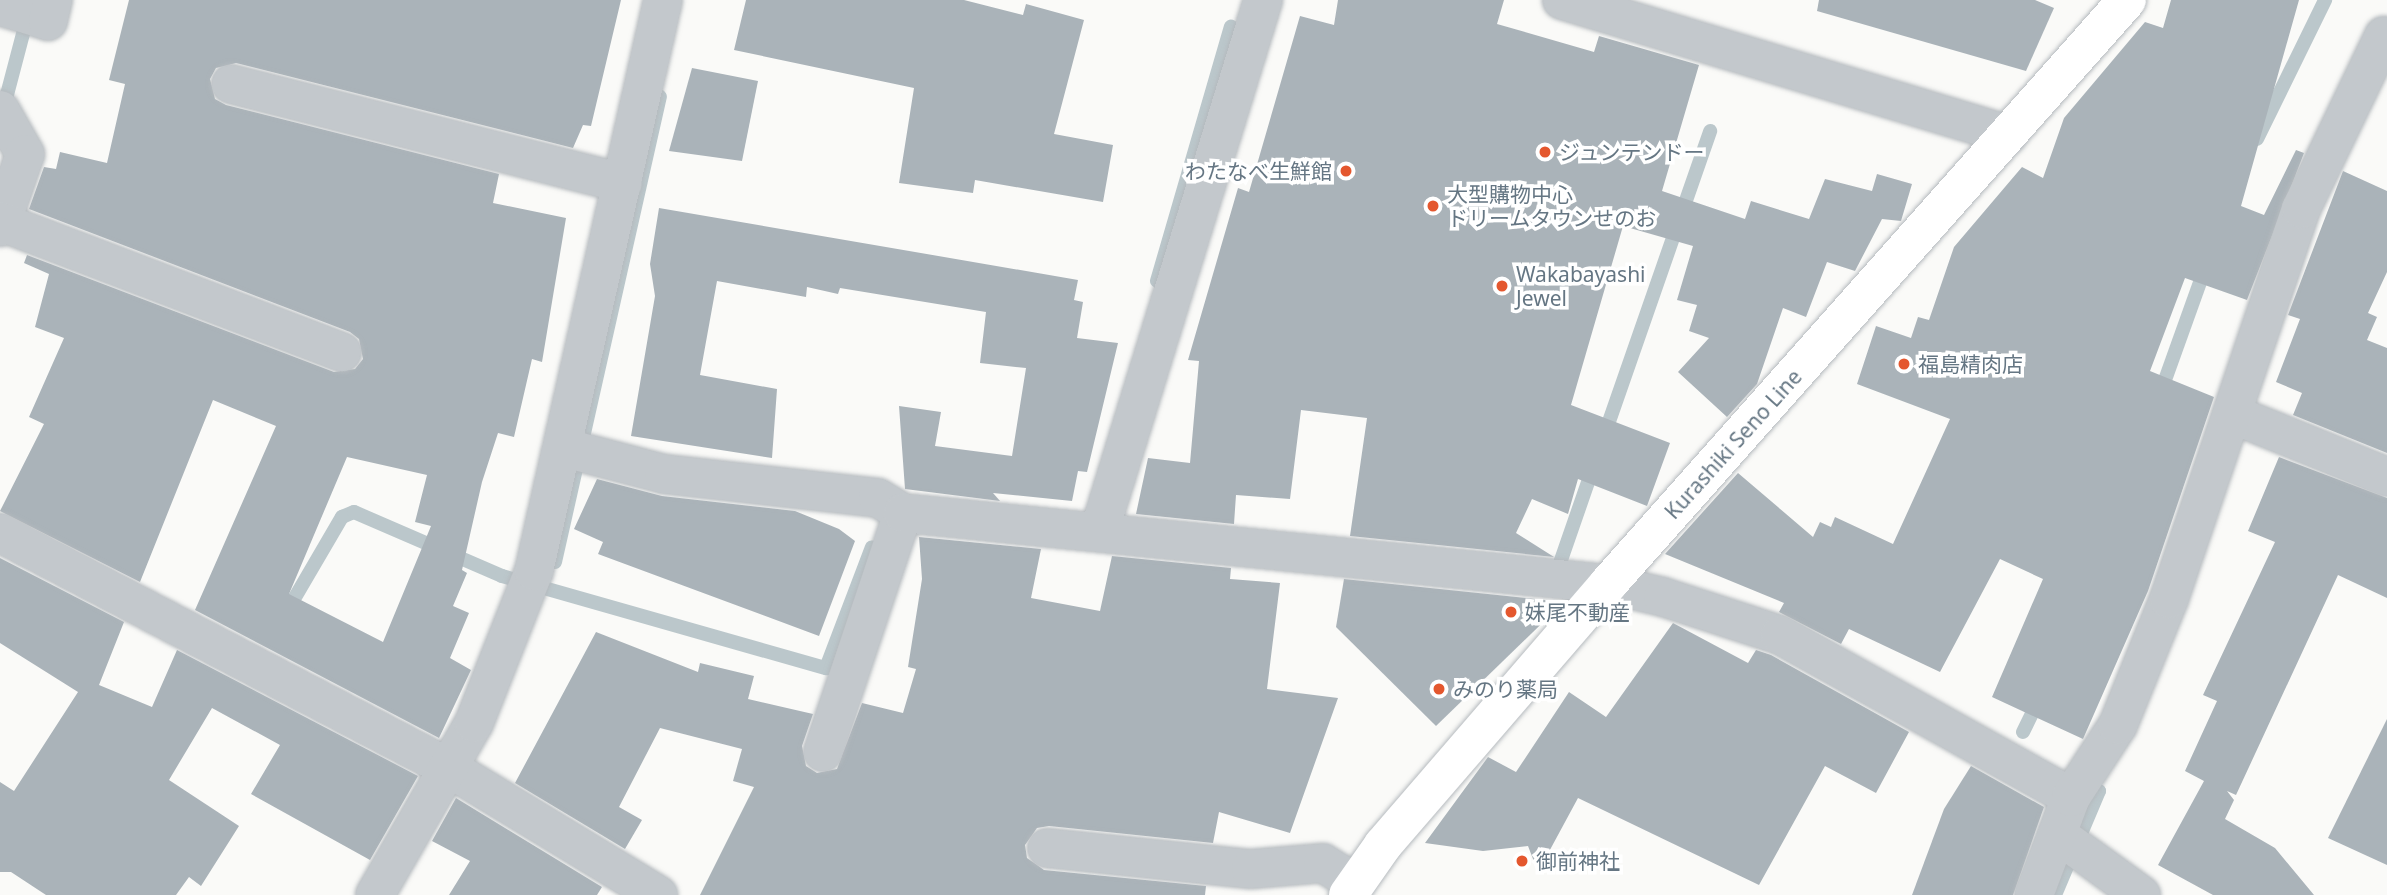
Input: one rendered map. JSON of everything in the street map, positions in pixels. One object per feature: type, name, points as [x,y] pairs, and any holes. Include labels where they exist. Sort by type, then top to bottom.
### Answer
[{"type":"main road","name":"Kurashiki Seno Line","points":[[1352,889],[1608,584],[2127,0]]},
{"type":"street","points":[[375,895],[449,768],[529,582],[579,451],[622,183],[663,0]]},
{"type":"street","points":[[1562,0],[2008,135]]},
{"type":"street","points":[[1100,529],[1258,1]]},
{"type":"street","points":[[2034,895],[2069,843],[2071,797],[2118,724],[2232,414],[2301,209],[2384,36]]},
{"type":"street","points":[[230,84],[622,183]]},
{"type":"street","points":[[4,118],[25,154],[2,215],[342,352]]},
{"type":"street","points":[[2232,414],[2387,477]]},
{"type":"street","points":[[579,451],[664,474],[878,498],[903,513],[1100,529],[1608,584],[1780,635],[2071,797]]},
{"type":"street","points":[[824,751],[903,513]]},
{"type":"street","points":[[0,533],[449,768],[658,895]]},
{"type":"street","points":[[2069,843],[2141,895]]},
{"type":"street","points":[[1047,848],[1251,869],[1324,863],[1352,889]]},
{"type":"building","points":[[129,0],[621,0],[591,126],[583,125],[573,148],[236,63],[216,68],[210,79],[215,99],[226,105],[499,174],[493,203],[566,218],[542,362],[532,359],[514,437],[498,433],[482,482],[462,570],[467,573],[453,606],[469,613],[450,658],[471,670],[439,738],[195,610],[276,426],[213,400],[140,582],[0,511],[44,424],[29,417],[64,338],[35,327],[49,274],[24,263],[27,255],[334,372],[355,369],[363,359],[359,339],[350,332],[29,209],[44,167],[56,169],[60,152],[107,163],[125,84],[109,80]],"holes":[[[347,457],[427,475],[415,522],[431,526],[383,642],[289,594]]]},
{"type":"building","points":[[746,0],[964,0],[1023,15],[1026,4],[1084,20],[1054,134],[1113,145],[1103,202],[975,180],[973,193],[899,183],[914,88],[734,50]]},
{"type":"building","points":[[1338,0],[1504,0],[1497,24],[1594,52],[1599,36],[1699,65],[1662,191],[1745,219],[1751,201],[1809,219],[1825,179],[1872,191],[1877,174],[1912,184],[1901,221],[1882,219],[1855,271],[1827,262],[1806,317],[1783,308],[1757,384],[1727,417],[1678,372],[1709,338],[1689,331],[1697,305],[1677,300],[1693,246],[1623,226],[1571,405],[1670,443],[1647,506],[1578,479],[1568,514],[1532,499],[1516,533],[1554,557],[1350,536],[1367,418],[1301,410],[1290,499],[1236,495],[1234,524],[1136,514],[1148,458],[1190,463],[1199,361],[1188,360],[1238,188],[1249,192],[1300,16],[1334,25]]},
{"type":"building","points":[[1819,0],[2035,0],[2054,8],[2026,71],[1817,11]]},
{"type":"building","points":[[2171,0],[2299,0],[2241,206],[2264,215],[2296,150],[2304,153],[2247,300],[2185,278],[2150,371],[2214,397],[2148,591],[2083,739],[1992,697],[2043,579],[2000,559],[1940,672],[1849,629],[1841,644],[1779,612],[1784,603],[1665,554],[1738,473],[1813,537],[1820,522],[1831,527],[1835,517],[1893,544],[1950,419],[1857,384],[1876,326],[1911,338],[1918,317],[1929,320],[1954,247],[2022,167],[2043,178],[2064,118],[2145,22],[2163,28]]},
{"type":"building","points":[[692,68],[758,81],[742,161],[669,151]]},
{"type":"building","points":[[2343,171],[2387,191],[2387,272],[2368,313],[2377,317],[2367,340],[2387,348],[2387,453],[2293,415],[2302,393],[2276,382],[2300,319],[2288,315]]},
{"type":"building","points":[[659,208],[1078,280],[1074,300],[1083,302],[1077,338],[1118,343],[1087,472],[1078,471],[1072,501],[993,493],[1000,501],[905,489],[899,406],[941,412],[935,446],[1012,456],[1026,368],[980,363],[986,312],[840,288],[838,294],[807,287],[806,297],[717,281],[700,375],[777,389],[772,458],[631,436],[655,296],[650,264]]},
{"type":"building","points":[[2279,457],[2387,498],[2387,598],[2338,575],[2236,795],[2227,791],[2234,800],[2225,819],[2275,848],[2314,895],[2213,895],[2158,865],[2204,781],[2185,771],[2217,701],[2203,695],[2275,542],[2248,531]]},
{"type":"building","points":[[597,479],[662,496],[795,511],[839,529],[855,541],[819,636],[598,554],[603,542],[574,529]]},
{"type":"building","points":[[919,537],[1041,549],[1031,598],[1100,611],[1112,556],[1231,568],[1230,579],[1280,583],[1267,689],[1338,698],[1290,833],[1219,812],[1213,843],[1049,826],[1037,828],[1025,845],[1027,858],[1044,870],[1206,886],[1205,895],[700,895],[754,787],[733,781],[742,749],[660,728],[619,807],[642,820],[625,849],[515,783],[596,632],[698,672],[700,663],[754,676],[748,699],[813,714],[802,746],[806,766],[817,773],[837,769],[862,703],[903,713],[916,669],[908,667],[922,579]]},
{"type":"building","points":[[0,558],[124,622],[99,685],[152,707],[177,650],[418,776],[370,860],[251,794],[280,745],[212,708],[169,780],[239,826],[201,886],[189,877],[176,895],[46,895],[11,872],[0,872],[0,782],[14,791],[78,692],[0,643]]},
{"type":"building","points":[[1344,579],[1564,602],[1436,726],[1336,627]]},
{"type":"building","points":[[1673,623],[1748,663],[1756,650],[1771,655],[1909,732],[1876,793],[1825,766],[1759,885],[1578,798],[1538,872],[1528,846],[1483,851],[1425,843],[1488,757],[1516,772],[1569,692],[1606,717]]},
{"type":"building","points":[[2387,719],[2387,865],[2328,838]]},
{"type":"building","points":[[1971,766],[2044,807],[2013,895],[1912,895],[1944,809]]},
{"type":"building","points":[[456,798],[602,887],[597,895],[449,895],[470,861],[432,841]]},
{"type":"waterway","points":[[2257,139],[2325,0]]},
{"type":"waterway","points":[[3,110],[28,15]]},
{"type":"waterway","points":[[1157,281],[1231,27]]},
{"type":"waterway","points":[[555,562],[660,97]]},
{"type":"waterway","points":[[1604,436],[1710,131]]},
{"type":"waterway","points":[[2160,394],[2205,268]]},
{"type":"waterway","points":[[1560,563],[1594,465]]},
{"type":"waterway","points":[[287,611],[342,517],[354,512],[502,576],[826,668],[872,547]]},
{"type":"waterway","points":[[2023,732],[2039,699]]},
{"type":"waterway","points":[[2055,895],[2099,791],[2090,786]]},
{"type":"place","name":"ジュンテンドー","points":[[1545,152]]},
{"type":"place","name":"わたなべ生鮮館","points":[[1346,171]]},
{"type":"place","name":"大型購物中心 ドリームタウンせのお","points":[[1433,206]]},
{"type":"place","name":"Wakabayashi Jewel","points":[[1502,286]]},
{"type":"place","name":"福島精肉店","points":[[1904,364]]},
{"type":"place","name":"妹尾不動産","points":[[1511,612]]},
{"type":"place","name":"みのり薬局","points":[[1439,689]]},
{"type":"place","name":"御前神社","points":[[1522,861]]}]
